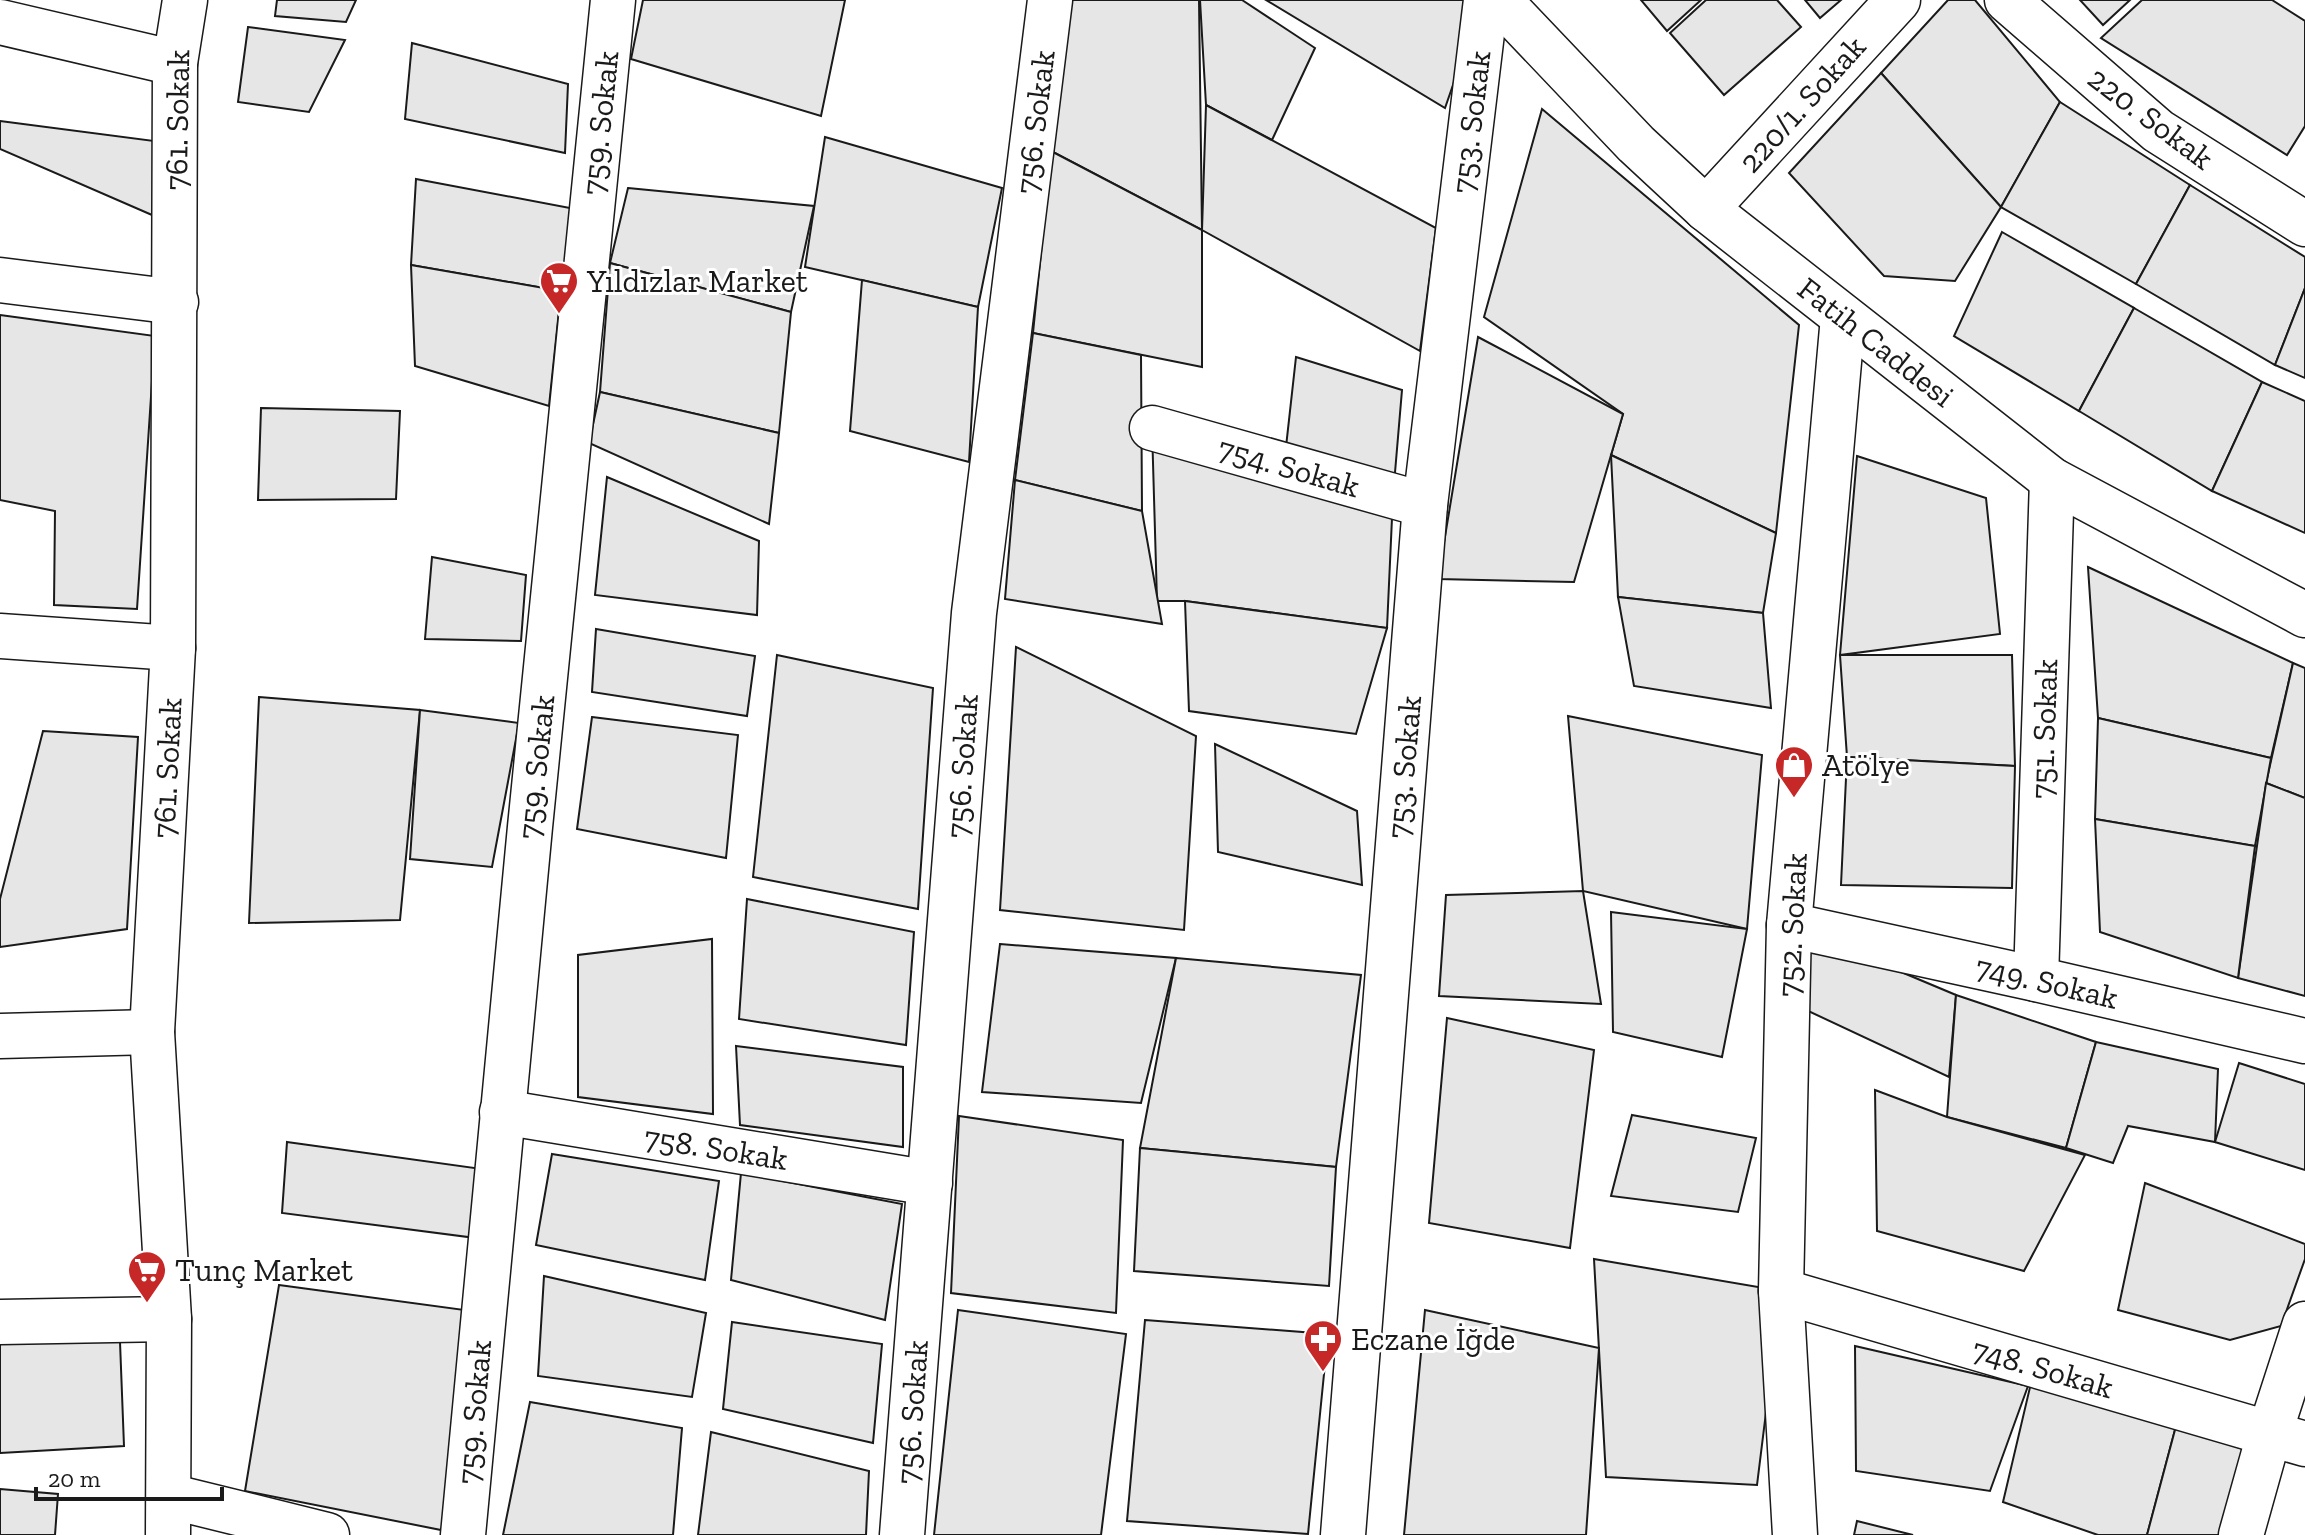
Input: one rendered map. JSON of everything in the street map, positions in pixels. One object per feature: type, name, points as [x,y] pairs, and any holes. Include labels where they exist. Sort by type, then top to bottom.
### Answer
[{"type":"street","name":"761. Sokak","points":[[168,1515],[169,1319],[152,1032],[173,648],[175,63],[185,0]]},
{"type":"street","name":"759. Sokak","points":[[463,1535],[613,0]]},
{"type":"street","name":"756. Sokak","points":[[902,1535],[974,613],[1050,0]]},
{"type":"street","name":"753. Sokak","points":[[1343,1535],[1425,505],[1486,0]]},
{"type":"street","name":"Fatih Caddesi","points":[[1499,0],[1636,144],[1706,209],[2052,480],[2305,615]]},
{"type":"street","name":"220/1. Sokak","points":[[1706,209],[1898,0]]},
{"type":"street","name":"220. Sokak","points":[[2007,0],[2158,131],[2302,214]]},
{"type":"street","points":[[0,22],[175,63]]},
{"type":"street","points":[[0,280],[176,302]]},
{"type":"street","name":"752. Sokak","points":[[1795,1535],[1781,1291],[1789,925],[1843,317]]},
{"type":"street","name":"754. Sokak","points":[[1152,428],[1425,505]]},
{"type":"street","name":"751. Sokak","points":[[2036,979],[2052,480]]},
{"type":"street","points":[[0,636],[173,648]]},
{"type":"street","name":"749. Sokak","points":[[1789,925],[2305,1041]]},
{"type":"street","points":[[0,1036],[152,1032]]},
{"type":"street","name":"758. Sokak","points":[[502,1112],[930,1183]]},
{"type":"street","name":"748. Sokak","points":[[1781,1291],[2287,1439]]},
{"type":"street","points":[[0,1322],[169,1319]]},
{"type":"street","points":[[2241,1535],[2287,1439],[2305,1324]]},
{"type":"street","points":[[168,1515],[327,1535]]},
{"type":"building","points":[[277,0],[356,0],[346,22],[275,16]]},
{"type":"building","points":[[643,0],[845,0],[821,116],[631,59]]},
{"type":"building","points":[[1063,0],[1199,0],[1202,230],[1051,151]]},
{"type":"building","points":[[1200,0],[1242,0],[1315,48],[1272,140],[1206,105]]},
{"type":"building","points":[[1266,0],[1473,0],[1480,7],[1445,108]]},
{"type":"building","points":[[1641,0],[1701,0],[1667,31]]},
{"type":"building","points":[[1706,0],[1777,0],[1801,27],[1724,95],[1670,33]]},
{"type":"building","points":[[1805,0],[1841,0],[1820,18]]},
{"type":"building","points":[[1948,0],[1975,0],[2060,102],[2001,207],[1881,73]]},
{"type":"building","points":[[2080,0],[2130,0],[2103,25]]},
{"type":"building","points":[[2142,0],[2272,0],[2305,21],[2305,126],[2287,155],[2101,38]]},
{"type":"building","points":[[248,27],[345,40],[309,112],[238,102]]},
{"type":"building","points":[[412,43],[568,84],[565,153],[405,119]]},
{"type":"building","points":[[1881,73],[2001,207],[1955,281],[1884,276],[1789,173]]},
{"type":"building","points":[[2060,102],[2190,185],[2136,284],[2001,207]]},
{"type":"building","points":[[1206,105],[1436,228],[1420,351],[1202,230]]},
{"type":"building","points":[[1542,109],[1799,325],[1776,533],[1611,455],[1623,414],[1484,317]]},
{"type":"building","points":[[0,121],[162,142],[152,215],[0,149]]},
{"type":"building","points":[[825,137],[1002,188],[978,307],[805,267]]},
{"type":"building","points":[[1051,151],[1202,230],[1202,367],[1033,333]]},
{"type":"building","points":[[416,179],[591,212],[561,291],[411,265]]},
{"type":"building","points":[[2190,185],[2305,257],[2305,288],[2275,365],[2136,284]]},
{"type":"building","points":[[628,188],[814,206],[791,312],[610,263]]},
{"type":"building","points":[[2002,232],[2134,308],[2079,411],[1954,336]]},
{"type":"building","points":[[610,263],[791,312],[779,433],[600,392]]},
{"type":"building","points":[[411,265],[561,291],[549,406],[415,366]]},
{"type":"building","points":[[862,280],[978,307],[969,462],[850,431]]},
{"type":"building","points":[[2305,288],[2305,378],[2275,365]]},
{"type":"building","points":[[2134,308],[2262,382],[2212,491],[2079,411]]},
{"type":"building","points":[[0,315],[155,336],[137,609],[54,605],[55,511],[0,500]]},
{"type":"building","points":[[1033,333],[1141,355],[1142,511],[1015,480]]},
{"type":"building","points":[[1478,337],[1623,414],[1574,582],[1438,579]]},
{"type":"building","points":[[1296,357],[1402,390],[1393,496],[1286,447]]},
{"type":"building","points":[[2262,382],[2305,401],[2305,533],[2212,491]]},
{"type":"building","points":[[600,392],[779,433],[769,524],[589,443]]},
{"type":"building","points":[[261,408],[400,411],[396,499],[258,500]]},
{"type":"building","points":[[1152,428],[1393,496],[1387,628],[1185,601],[1157,601]]},
{"type":"building","points":[[1611,455],[1776,533],[1763,613],[1618,597]]},
{"type":"building","points":[[1857,456],[1986,498],[2000,634],[1840,655]]},
{"type":"building","points":[[607,477],[759,541],[757,615],[595,595]]},
{"type":"building","points":[[1015,480],[1142,511],[1162,624],[1005,599]]},
{"type":"building","points":[[432,557],[526,575],[521,641],[425,639]]},
{"type":"building","points":[[2088,567],[2293,663],[2271,758],[2098,718]]},
{"type":"building","points":[[1618,597],[1763,613],[1771,708],[1634,686]]},
{"type":"building","points":[[1185,601],[1387,628],[1356,734],[1189,711]]},
{"type":"building","points":[[596,629],[755,656],[747,716],[592,692]]},
{"type":"building","points":[[1016,647],[1196,736],[1184,930],[1000,910]]},
{"type":"building","points":[[777,655],[933,688],[918,909],[753,877]]},
{"type":"building","points":[[1840,655],[2012,655],[2015,766],[1847,757]]},
{"type":"building","points":[[2293,663],[2305,668],[2305,798],[2266,783]]},
{"type":"building","points":[[259,697],[420,710],[400,920],[249,923]]},
{"type":"building","points":[[420,710],[519,723],[492,867],[410,859]]},
{"type":"building","points":[[1568,716],[1762,755],[1747,929],[1583,891]]},
{"type":"building","points":[[592,717],[738,735],[726,858],[577,829]]},
{"type":"building","points":[[2098,718],[2271,758],[2255,846],[2095,819]]},
{"type":"building","points":[[43,731],[138,737],[127,929],[0,947],[0,899]]},
{"type":"building","points":[[1215,744],[1357,811],[1362,885],[1218,852]]},
{"type":"building","points":[[1847,757],[2015,766],[2012,888],[1841,885]]},
{"type":"building","points":[[2266,783],[2305,798],[2305,996],[2238,978]]},
{"type":"building","points":[[2095,819],[2255,846],[2238,978],[2100,932]]},
{"type":"building","points":[[1583,891],[1601,1004],[1439,996],[1446,895]]},
{"type":"building","points":[[747,899],[914,932],[906,1045],[739,1019]]},
{"type":"building","points":[[1611,912],[1747,929],[1722,1057],[1613,1032]]},
{"type":"building","points":[[1789,925],[1956,995],[1949,1077],[1787,1001]]},
{"type":"building","points":[[712,939],[713,1114],[578,1097],[578,955]]},
{"type":"building","points":[[1000,944],[1176,958],[1141,1103],[982,1092]]},
{"type":"building","points":[[1176,958],[1361,975],[1336,1167],[1140,1148]]},
{"type":"building","points":[[1956,995],[2096,1042],[2066,1148],[1947,1117]]},
{"type":"building","points":[[1447,1018],[1594,1050],[1570,1248],[1429,1223]]},
{"type":"building","points":[[2096,1042],[2218,1069],[2215,1142],[2128,1126],[2113,1163],[2066,1148]]},
{"type":"building","points":[[736,1046],[903,1067],[903,1147],[740,1125]]},
{"type":"building","points":[[2239,1063],[2305,1084],[2305,1170],[2215,1142]]},
{"type":"building","points":[[1875,1090],[1947,1117],[2085,1155],[2024,1271],[1877,1231]]},
{"type":"building","points":[[1632,1115],[1756,1138],[1738,1212],[1611,1196]]},
{"type":"building","points":[[959,1116],[1123,1140],[1116,1313],[951,1293]]},
{"type":"building","points":[[287,1142],[482,1169],[476,1238],[282,1213]]},
{"type":"building","points":[[1140,1148],[1336,1167],[1329,1286],[1134,1271]]},
{"type":"building","points":[[552,1154],[719,1181],[705,1280],[536,1245]]},
{"type":"building","points":[[741,1173],[902,1204],[885,1320],[731,1280]]},
{"type":"building","points":[[2145,1183],[2305,1244],[2305,1259],[2281,1326],[2230,1340],[2118,1310]]},
{"type":"building","points":[[1594,1259],[1781,1291],[1757,1485],[1606,1477]]},
{"type":"building","points":[[544,1276],[706,1313],[692,1397],[538,1376]]},
{"type":"building","points":[[279,1285],[472,1311],[446,1531],[245,1491]]},
{"type":"building","points":[[958,1310],[1126,1334],[1101,1535],[934,1535]]},
{"type":"building","points":[[1425,1310],[1599,1348],[1586,1535],[1404,1535]]},
{"type":"building","points":[[1145,1320],[1328,1334],[1308,1534],[1127,1521]]},
{"type":"building","points":[[732,1322],[882,1344],[873,1443],[723,1409]]},
{"type":"building","points":[[0,1338],[120,1342],[124,1446],[0,1453]]},
{"type":"building","points":[[1855,1346],[2028,1386],[1990,1491],[1856,1471]]},
{"type":"building","points":[[2035,1366],[2176,1426],[2147,1535],[2098,1535],[2003,1502]]},
{"type":"building","points":[[530,1402],[682,1428],[673,1535],[503,1535]]},
{"type":"building","points":[[2176,1426],[2243,1449],[2220,1535],[2147,1535]]},
{"type":"building","points":[[711,1432],[869,1471],[866,1535],[698,1535]]},
{"type":"building","points":[[0,1489],[58,1494],[55,1535],[0,1535]]},
{"type":"building","points":[[1857,1521],[1913,1535],[1854,1535]]},
{"type":"place","name":"Yıldızlar Market","points":[[559,315]]},
{"type":"place","name":"Atölye","points":[[1794,799]]},
{"type":"place","name":"Tunç Market","points":[[147,1304]]},
{"type":"place","name":"Eczane İğde","points":[[1323,1373]]}]
